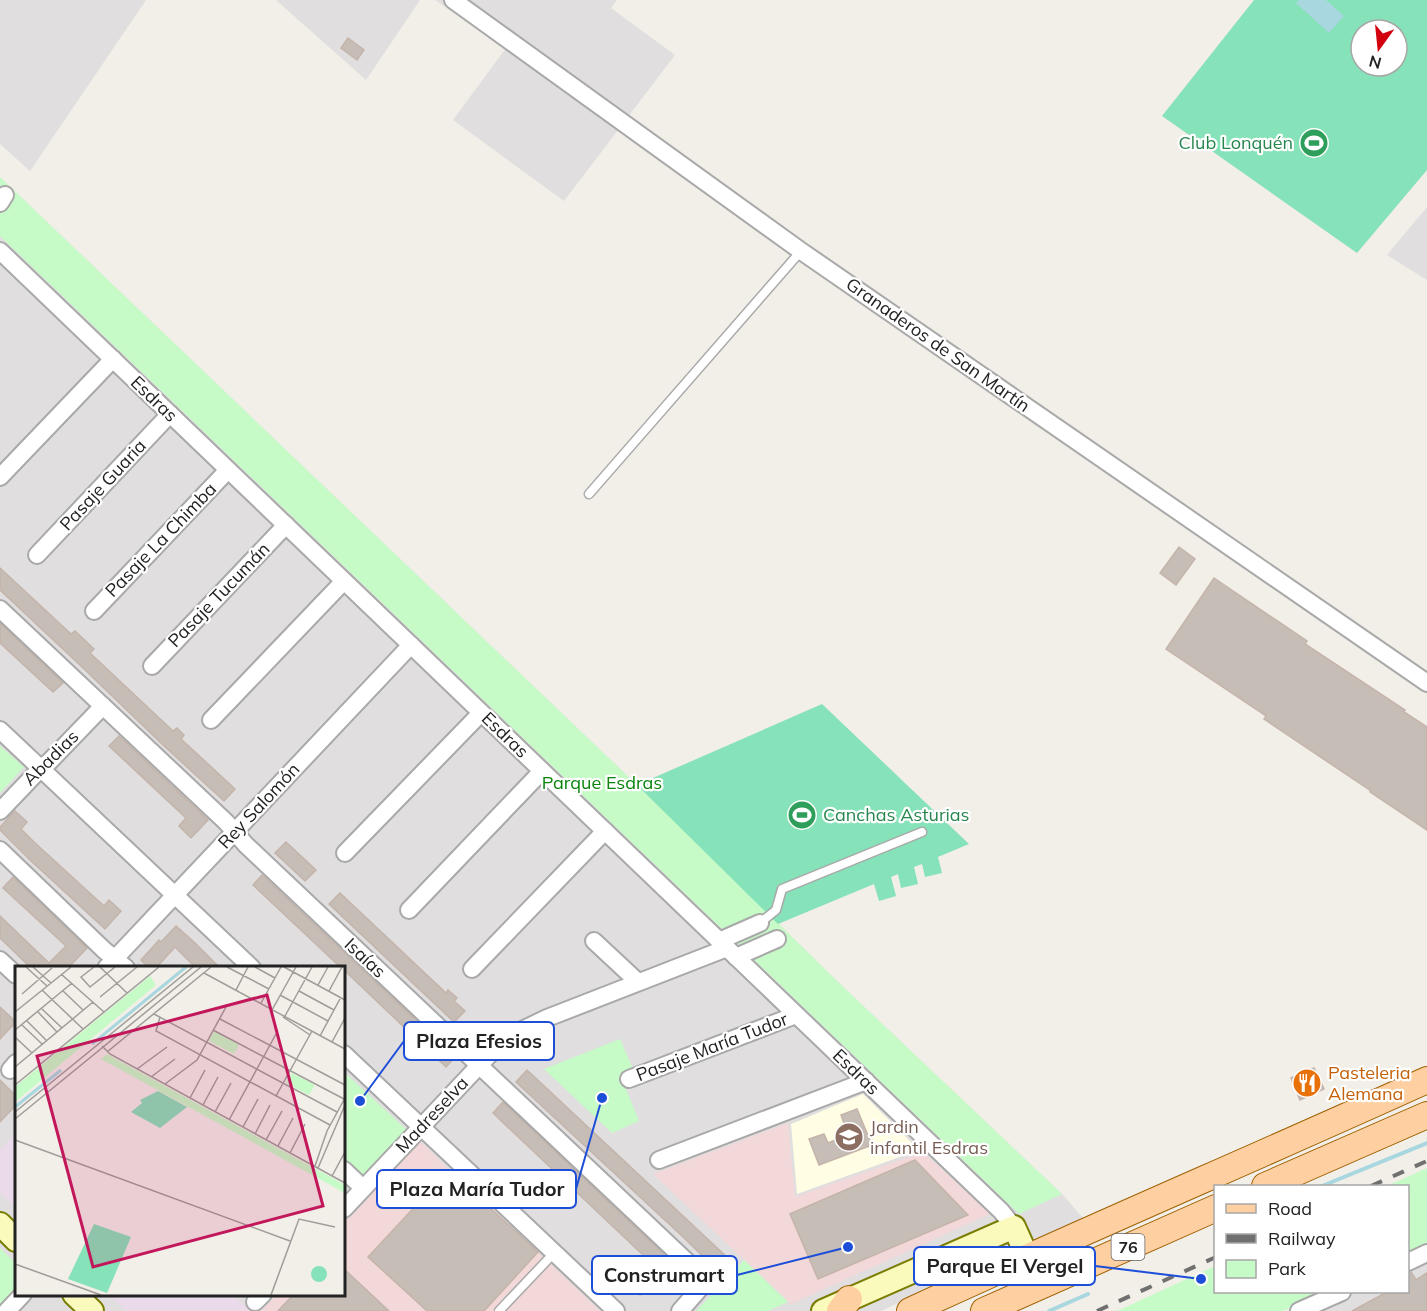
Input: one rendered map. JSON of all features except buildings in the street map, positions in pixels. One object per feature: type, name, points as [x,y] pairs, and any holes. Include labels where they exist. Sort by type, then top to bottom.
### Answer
[{"type":"main road","name":"76","points":[[910,1311],[1427,1080]]},
{"type":"main road","points":[[1267,1185],[1427,1115]]},
{"type":"main road","name":"76","points":[[984,1311],[1214,1208]]},
{"type":"street","name":"Granaderos de San Martín","points":[[453,0],[801,251],[1427,682]]},
{"type":"street","name":"Esdras","points":[[0,251],[1001,1211],[1014,1227],[1040,1285]]},
{"type":"street","points":[[0,477],[113,359]]},
{"type":"street","name":"Pasaje Guaria","points":[[37,555],[170,414]]},
{"type":"street","name":"Pasaje La Chimba","points":[[94,611],[228,470]]},
{"type":"street","name":"Pasaje Tucumán","points":[[152,666],[286,525]]},
{"type":"street","points":[[211,720],[344,581]]},
{"type":"street","name":"Isaías","points":[[0,609],[699,1273],[702,1286],[681,1311]]},
{"type":"street","name":"Rey Salomón","points":[[116,964],[175,895],[411,645]]},
{"type":"street","name":"Abadias","points":[[0,811],[103,706]]},
{"type":"street","points":[[345,853],[481,713]]},
{"type":"street","points":[[0,730],[250,966]]},
{"type":"street","points":[[409,910],[542,771]]},
{"type":"street","points":[[472,969],[604,831]]},
{"type":"street","points":[[0,850],[116,964]]},
{"type":"street","name":"Madreselva","points":[[727,948],[760,923]]},
{"type":"street","name":"Madreselva","points":[[345,1208],[479,1065],[506,1040],[559,1013],[727,948],[777,939]]},
{"type":"street","points":[[594,941],[638,982]]},
{"type":"street","points":[[0,961],[15,974]]},
{"type":"street","name":"Pasaje María Tudor","points":[[629,1079],[796,1015]]},
{"type":"street","points":[[345,1055],[616,1311]]},
{"type":"street","points":[[659,1160],[866,1081]]},
{"type":"street","points":[[345,1171],[363,1188]]},
{"type":"street","points":[[0,1224],[15,1239]]},
{"type":"street","points":[[824,1311],[844,1305],[1014,1227]]},
{"type":"street","points":[[1409,1261],[1427,1253]]},
{"type":"street","points":[[1299,1311],[1340,1293]]},
{"type":"street","points":[[7,1311],[20,1296]]},
{"type":"street","points":[[76,1296],[92,1311]]},
{"type":"lane","points":[[589,494],[801,251]]},
{"type":"lane","points":[[760,923],[776,910],[782,889],[922,832]]},
{"type":"lane","points":[[499,1311],[554,1253]]},
{"type":"shaded area","points":[[0,0],[146,0],[30,171],[0,144]]},
{"type":"shaded area","points":[[276,0],[420,0],[366,80]]},
{"type":"shaded area","points":[[435,0],[617,0],[611,8],[675,55],[564,201],[453,120],[506,48]]},
{"type":"shaded area","points":[[0,177],[637,785],[837,981],[1062,1194],[1083,1218],[881,1311],[0,1311]]},
{"type":"shaded area","points":[[1427,207],[1427,280],[1387,255]]},
{"type":"shaded area","name":"Jardin infantil Esdras","points":[[863,1094],[919,1150],[797,1194],[791,1124]]},
{"type":"shaded area","points":[[788,1123],[795,1197],[923,1152],[990,1214],[791,1304],[653,1174]]},
{"type":"shaded area","points":[[15,1133],[15,1207],[0,1192],[0,1150]]},
{"type":"shaded area","points":[[420,1141],[449,1170],[369,1257],[427,1311],[261,1311],[276,1296],[345,1296],[345,1222]]},
{"type":"shaded area","points":[[538,1252],[600,1311],[484,1311]]},
{"type":"shaded area","points":[[1427,1258],[1427,1311],[1310,1311],[1351,1293],[1409,1293],[1409,1267]]},
{"type":"shaded area","points":[[110,1296],[234,1296],[250,1311],[126,1311]]},
{"type":"green space","name":"Club Lonquén","points":[[1254,0],[1427,0],[1427,170],[1357,253],[1162,116]]},
{"type":"green space","name":"Parque Esdras","points":[[0,177],[1062,1194],[1019,1214],[0,236]]},
{"type":"green space","name":"Canchas Asturias","points":[[822,704],[969,844],[938,857],[942,873],[925,877],[922,864],[914,867],[918,884],[901,888],[898,874],[891,877],[896,896],[879,901],[874,884],[778,924],[637,785]]},
{"type":"green space","points":[[0,746],[24,767],[0,793]]},
{"type":"green space","points":[[620,1039],[633,1069],[620,1074],[639,1121],[612,1133],[544,1069]]},
{"type":"green space","points":[[345,1073],[408,1131],[363,1179],[345,1162]]},
{"type":"green space","points":[[1427,1168],[1427,1246],[1409,1255],[1409,1185],[1389,1185]]},
{"type":"green space","points":[[0,1248],[15,1263],[15,1295],[0,1311]]},
{"type":"green space","points":[[744,1260],[788,1302],[768,1311],[696,1311]]},
{"type":"green space","points":[[1214,1266],[1214,1293],[1324,1293],[1283,1311],[1117,1311]]},
{"type":"water","points":[[1299,0],[1326,0],[1344,16],[1329,33],[1296,3]]},
{"type":"waterway","points":[[1324,1185],[1427,1143]]},
{"type":"waterway","points":[[1049,1311],[1088,1294]]},
{"type":"railway","points":[[1373,1185],[1427,1161]]},
{"type":"railway","points":[[1097,1311],[1214,1258]]},
{"type":"place","name":"Club Lonquén","points":[[1314,143]]},
{"type":"place","name":"Canchas Asturias","points":[[802,815]]},
{"type":"place","name":"Pasteleria Alemana","points":[[1307,1083]]},
{"type":"place","name":"Plaza María Tudor","points":[[602,1098]]},
{"type":"place","name":"Plaza Efesios","points":[[360,1101]]},
{"type":"place","name":"Jardin infantil Esdras","points":[[849,1137]]},
{"type":"place","name":"Construmart","points":[[848,1247]]},
{"type":"place","name":"Parque El Vergel","points":[[1201,1279]]}]
